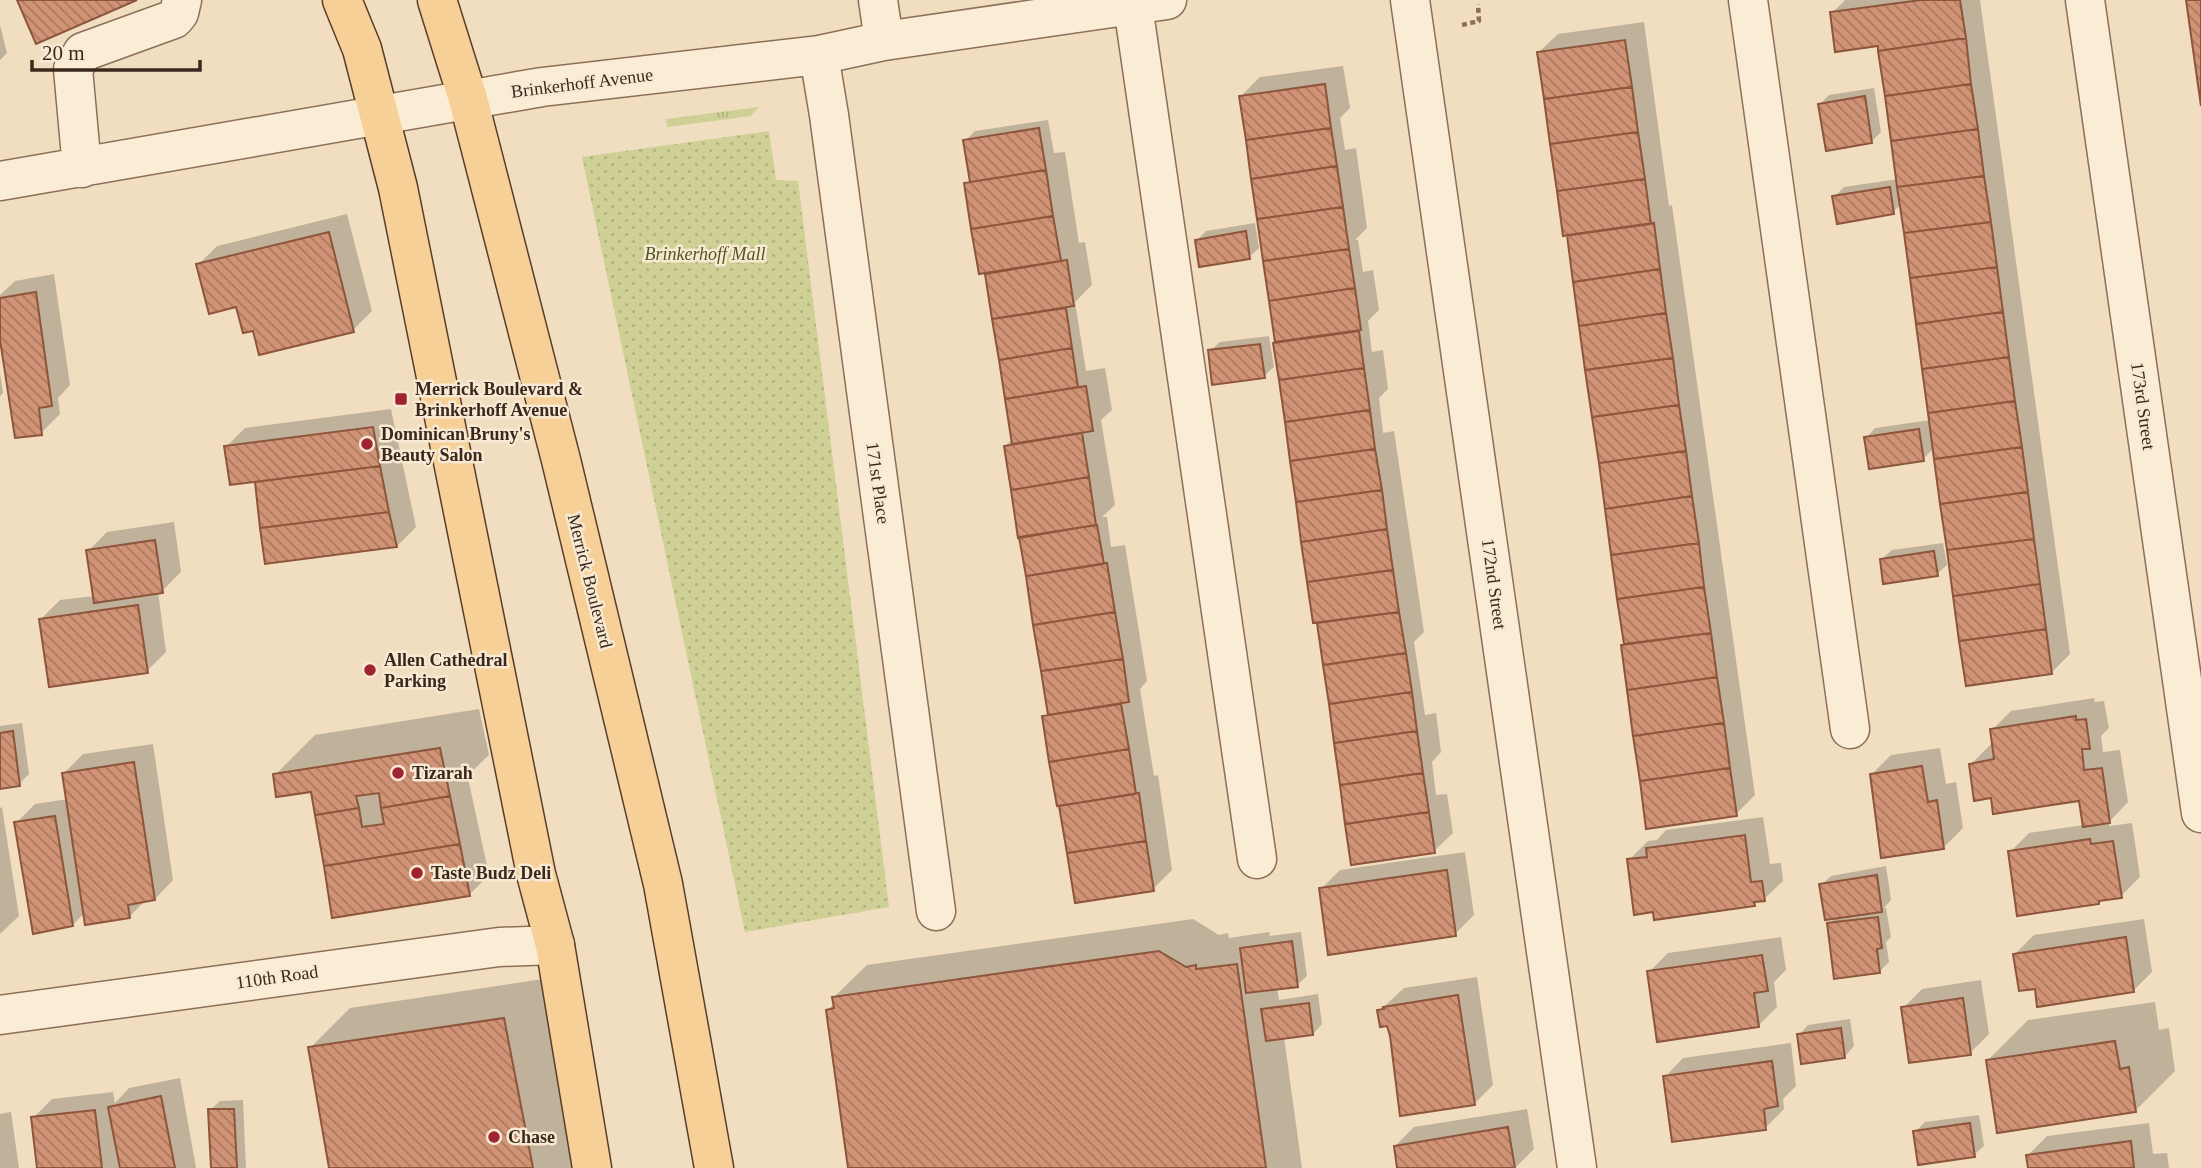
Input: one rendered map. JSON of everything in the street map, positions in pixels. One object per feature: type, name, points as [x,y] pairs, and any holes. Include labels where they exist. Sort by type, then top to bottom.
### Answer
[{"type":"main road","points":[[342,0],[362,49],[398,188],[536,874],[555,945],[592,1168]]},
{"type":"main road","name":"Merrick Boulevard","points":[[437,0],[468,99],[564,473],[663,884],[714,1168]]},
{"type":"street","points":[[82,168],[73,69],[77,59],[83,52],[174,19],[179,13],[182,0]]},
{"type":"street","points":[[878,0],[884,41]]},
{"type":"street","name":"172nd Street","points":[[1410,0],[1577,1168]]},
{"type":"street","points":[[1748,0],[1850,729]]},
{"type":"street","name":"173rd Street","points":[[2085,0],[2201,813]]},
{"type":"street","points":[[1150,3],[1257,859]]},
{"type":"street","name":"Brinkerhoff Avenue","points":[[0,181],[542,87],[819,55],[884,41],[1150,3]]},
{"type":"street","name":"171st Place","points":[[819,55],[936,911]]},
{"type":"street","name":"110th Road","points":[[0,1015],[499,947],[555,945]]},
{"type":"path","points":[[1461,26],[1479,20],[1478,4]]},
{"type":"green space","points":[[759,107],[751,116],[667,127],[666,119]]},
{"type":"green space","name":"Brinkerhoff Mall","points":[[769,131],[776,180],[798,181],[889,907],[745,932],[582,157]]},
{"type":"building","points":[[17,0],[137,0],[36,44]]},
{"type":"building","points":[[1921,0],[1960,0],[1966,38],[1878,51],[1878,46],[1835,52],[1830,12]]},
{"type":"building","points":[[2186,0],[2201,0],[2201,106]]},
{"type":"building","points":[[1966,38],[1971,84],[1885,96],[1878,51]]},
{"type":"building","points":[[1625,40],[1632,87],[1544,99],[1537,52]]},
{"type":"building","points":[[1325,84],[1331,128],[1246,140],[1239,96]]},
{"type":"building","points":[[1971,84],[1978,129],[1891,141],[1885,96]]},
{"type":"building","points":[[1632,87],[1638,132],[1550,144],[1544,99]]},
{"type":"building","points":[[1865,96],[1872,143],[1826,151],[1818,104]]},
{"type":"building","points":[[1039,128],[1046,170],[970,182],[963,140]]},
{"type":"building","points":[[1331,128],[1337,166],[1251,179],[1246,140]]},
{"type":"building","points":[[1978,129],[1984,176],[1897,187],[1891,141]]},
{"type":"building","points":[[1638,132],[1645,179],[1557,191],[1550,144]]},
{"type":"building","points":[[1337,166],[1343,207],[1257,219],[1251,179]]},
{"type":"building","points":[[1046,170],[1053,216],[971,229],[964,183]]},
{"type":"building","points":[[1984,176],[1991,222],[1904,233],[1897,187]]},
{"type":"building","points":[[1645,179],[1651,224],[1563,236],[1557,191]]},
{"type":"building","points":[[1890,187],[1894,214],[1837,224],[1832,196]]},
{"type":"building","points":[[1343,207],[1349,249],[1263,261],[1257,219]]},
{"type":"building","points":[[1053,216],[1061,261],[979,274],[971,229]]},
{"type":"building","points":[[1991,222],[1997,267],[1910,278],[1904,233]]},
{"type":"building","points":[[1654,223],[1660,269],[1573,282],[1567,235]]},
{"type":"building","points":[[1246,231],[1250,259],[1199,267],[1195,240]]},
{"type":"building","points":[[329,232],[354,332],[259,355],[253,331],[243,333],[236,307],[209,314],[196,264]]},
{"type":"building","points":[[1349,249],[1355,288],[1269,301],[1263,261]]},
{"type":"building","points":[[1067,260],[1074,306],[992,319],[985,274]]},
{"type":"building","points":[[1997,267],[2003,312],[1916,324],[1910,278]]},
{"type":"building","points":[[1660,269],[1666,313],[1579,326],[1573,282]]},
{"type":"building","points":[[1355,288],[1361,330],[1275,342],[1269,301]]},
{"type":"building","points":[[36,292],[52,406],[39,408],[42,435],[15,438],[0,340],[0,298]]},
{"type":"building","points":[[1066,308],[1072,348],[999,360],[992,319]]},
{"type":"building","points":[[2003,312],[2009,357],[1922,369],[1916,324]]},
{"type":"building","points":[[1666,313],[1673,358],[1585,370],[1579,326]]},
{"type":"building","points":[[1359,331],[1364,368],[1279,380],[1273,343]]},
{"type":"building","points":[[1260,344],[1265,378],[1212,385],[1208,350]]},
{"type":"building","points":[[1072,348],[1078,387],[1005,399],[999,360]]},
{"type":"building","points":[[2009,357],[2015,401],[1928,413],[1922,369]]},
{"type":"building","points":[[1673,358],[1679,405],[1592,417],[1585,370]]},
{"type":"building","points":[[1364,368],[1370,410],[1285,422],[1279,380]]},
{"type":"building","points":[[1086,386],[1093,431],[1012,444],[1005,399]]},
{"type":"building","points":[[2015,401],[2022,447],[1934,459],[1928,413]]},
{"type":"building","points":[[1679,405],[1686,451],[1599,463],[1592,417]]},
{"type":"building","points":[[1370,410],[1375,449],[1290,461],[1285,422]]},
{"type":"building","points":[[373,427],[380,466],[230,485],[224,446]]},
{"type":"building","points":[[1919,429],[1924,461],[1869,469],[1864,437]]},
{"type":"building","points":[[1082,433],[1089,477],[1011,490],[1004,446]]},
{"type":"building","points":[[2022,447],[2028,492],[1940,504],[1934,459]]},
{"type":"building","points":[[1375,449],[1382,490],[1296,502],[1290,461]]},
{"type":"building","points":[[1686,451],[1692,496],[1605,509],[1599,463]]},
{"type":"building","points":[[380,466],[389,512],[260,528],[255,482]]},
{"type":"building","points":[[1089,477],[1096,525],[1018,538],[1011,490]]},
{"type":"building","points":[[1382,490],[1387,529],[1301,542],[1296,502]]},
{"type":"building","points":[[2028,492],[2034,539],[1947,550],[1940,504]]},
{"type":"building","points":[[1692,496],[1699,543],[1611,555],[1605,509]]},
{"type":"building","points":[[389,512],[397,547],[265,564],[260,528]]},
{"type":"building","points":[[1097,525],[1104,564],[1026,576],[1019,537]]},
{"type":"building","points":[[1387,529],[1393,570],[1307,582],[1301,542]]},
{"type":"building","points":[[2034,539],[2040,584],[1953,596],[1947,550]]},
{"type":"building","points":[[155,540],[163,593],[94,603],[86,550]]},
{"type":"building","points":[[1699,543],[1704,587],[1617,599],[1611,555]]},
{"type":"building","points":[[1934,551],[1938,576],[1883,584],[1880,559]]},
{"type":"building","points":[[1107,563],[1115,612],[1033,625],[1026,576]]},
{"type":"building","points":[[1393,570],[1399,612],[1313,623],[1307,582]]},
{"type":"building","points":[[2040,584],[2046,629],[1959,641],[1953,596]]},
{"type":"building","points":[[1704,587],[1711,633],[1624,644],[1617,599]]},
{"type":"building","points":[[138,605],[148,673],[49,687],[39,619]]},
{"type":"building","points":[[1115,612],[1123,659],[1041,671],[1033,625]]},
{"type":"building","points":[[1399,612],[1406,653],[1323,665],[1317,623]]},
{"type":"building","points":[[2046,629],[2052,674],[1966,686],[1959,641]]},
{"type":"building","points":[[1711,633],[1717,677],[1627,690],[1621,645]]},
{"type":"building","points":[[1406,653],[1412,692],[1329,704],[1323,665]]},
{"type":"building","points":[[1123,659],[1129,702],[1048,715],[1041,671]]},
{"type":"building","points":[[1717,677],[1724,723],[1633,736],[1627,690]]},
{"type":"building","points":[[1412,692],[1417,731],[1334,743],[1329,704]]},
{"type":"building","points":[[1121,704],[1129,749],[1049,762],[1042,716]]},
{"type":"building","points":[[2076,716],[2076,720],[2086,719],[2090,749],[2082,749],[2084,770],[2102,768],[2110,823],[2083,827],[2079,801],[1993,814],[1991,798],[1974,801],[1969,764],[1994,759],[1990,729]]},
{"type":"building","points":[[1724,723],[1730,768],[1640,781],[1633,736]]},
{"type":"building","points":[[13,731],[20,786],[0,789],[0,733]]},
{"type":"building","points":[[1417,731],[1423,773],[1340,785],[1334,743]]},
{"type":"building","points":[[440,748],[450,796],[381,808],[379,793],[356,796],[359,808],[315,815],[311,792],[276,797],[273,774]]},
{"type":"building","points":[[1129,749],[1136,794],[1057,806],[1049,762]]},
{"type":"building","points":[[134,762],[155,900],[128,905],[130,918],[85,925],[62,773]]},
{"type":"building","points":[[1922,766],[1928,802],[1937,800],[1944,849],[1881,858],[1870,774]]},
{"type":"building","points":[[1730,768],[1737,816],[1646,829],[1640,781]]},
{"type":"building","points":[[1423,773],[1429,812],[1345,824],[1340,785]]},
{"type":"building","points":[[1139,793],[1146,841],[1067,853],[1059,806]]},
{"type":"building","points":[[450,796],[460,844],[324,866],[315,815],[359,808],[362,827],[384,824],[381,808]]},
{"type":"building","points":[[1429,812],[1435,853],[1351,865],[1345,824]]},
{"type":"building","points":[[55,816],[73,926],[33,934],[14,822]]},
{"type":"building","points":[[1745,835],[1751,882],[1762,881],[1765,901],[1754,902],[1755,906],[1654,920],[1653,912],[1634,915],[1627,859],[1647,857],[1646,848]]},
{"type":"building","points":[[2090,839],[2091,844],[2113,841],[2122,898],[2017,916],[2008,851]]},
{"type":"building","points":[[1146,841],[1154,891],[1075,903],[1067,853]]},
{"type":"building","points":[[460,844],[470,896],[332,918],[324,866]]},
{"type":"building","points":[[1447,870],[1456,936],[1328,955],[1319,888]]},
{"type":"building","points":[[1877,875],[1882,912],[1825,920],[1819,884]]},
{"type":"building","points":[[1878,917],[1882,948],[1877,949],[1880,973],[1834,979],[1827,923]]},
{"type":"building","points":[[2126,937],[2134,992],[2037,1007],[2035,989],[2019,991],[2013,954]]},
{"type":"building","points":[[1292,941],[1298,987],[1246,993],[1240,948]]},
{"type":"building","points":[[1159,951],[1186,967],[1196,965],[1196,969],[1237,964],[1266,1168],[848,1168],[826,1010],[834,1008],[832,997]]},
{"type":"building","points":[[1762,955],[1768,991],[1754,993],[1759,1027],[1657,1042],[1647,971]]},
{"type":"building","points":[[1458,995],[1475,1105],[1400,1116],[1390,1036],[1387,1026],[1380,1027],[1377,1010]]},
{"type":"building","points":[[1963,998],[1971,1055],[1909,1063],[1901,1007]]},
{"type":"building","points":[[1309,1003],[1313,1035],[1266,1041],[1261,1009]]},
{"type":"building","points":[[504,1018],[533,1168],[329,1168],[308,1047]]},
{"type":"building","points":[[1841,1028],[1845,1058],[1801,1064],[1797,1034]]},
{"type":"building","points":[[2115,1041],[2120,1069],[2129,1067],[2136,1112],[1997,1133],[1986,1060]]},
{"type":"building","points":[[1772,1061],[1778,1106],[1764,1109],[1766,1130],[1672,1142],[1663,1076]]},
{"type":"building","points":[[161,1096],[175,1168],[120,1168],[108,1107]]},
{"type":"building","points":[[208,1109],[234,1109],[237,1168],[211,1168]]},
{"type":"building","points":[[95,1110],[102,1168],[37,1168],[31,1117]]},
{"type":"building","points":[[1970,1123],[1975,1157],[1918,1165],[1913,1131]]},
{"type":"building","points":[[1508,1127],[1515,1168],[1397,1168],[1394,1146]]},
{"type":"building","points":[[2131,1141],[2134,1168],[2028,1168],[2026,1155]]},
{"type":"place","name":"Merrick Boulevard & Brinkerhoff Avenue","points":[[401,399]]},
{"type":"place","name":"Dominican Bruny's Beauty Salon","points":[[367,444]]},
{"type":"place","name":"Allen Cathedral Parking","points":[[370,670]]},
{"type":"place","name":"Tizarah","points":[[398,773]]},
{"type":"place","name":"Taste Budz Deli","points":[[417,873]]},
{"type":"place","name":"Chase","points":[[494,1137]]}]
